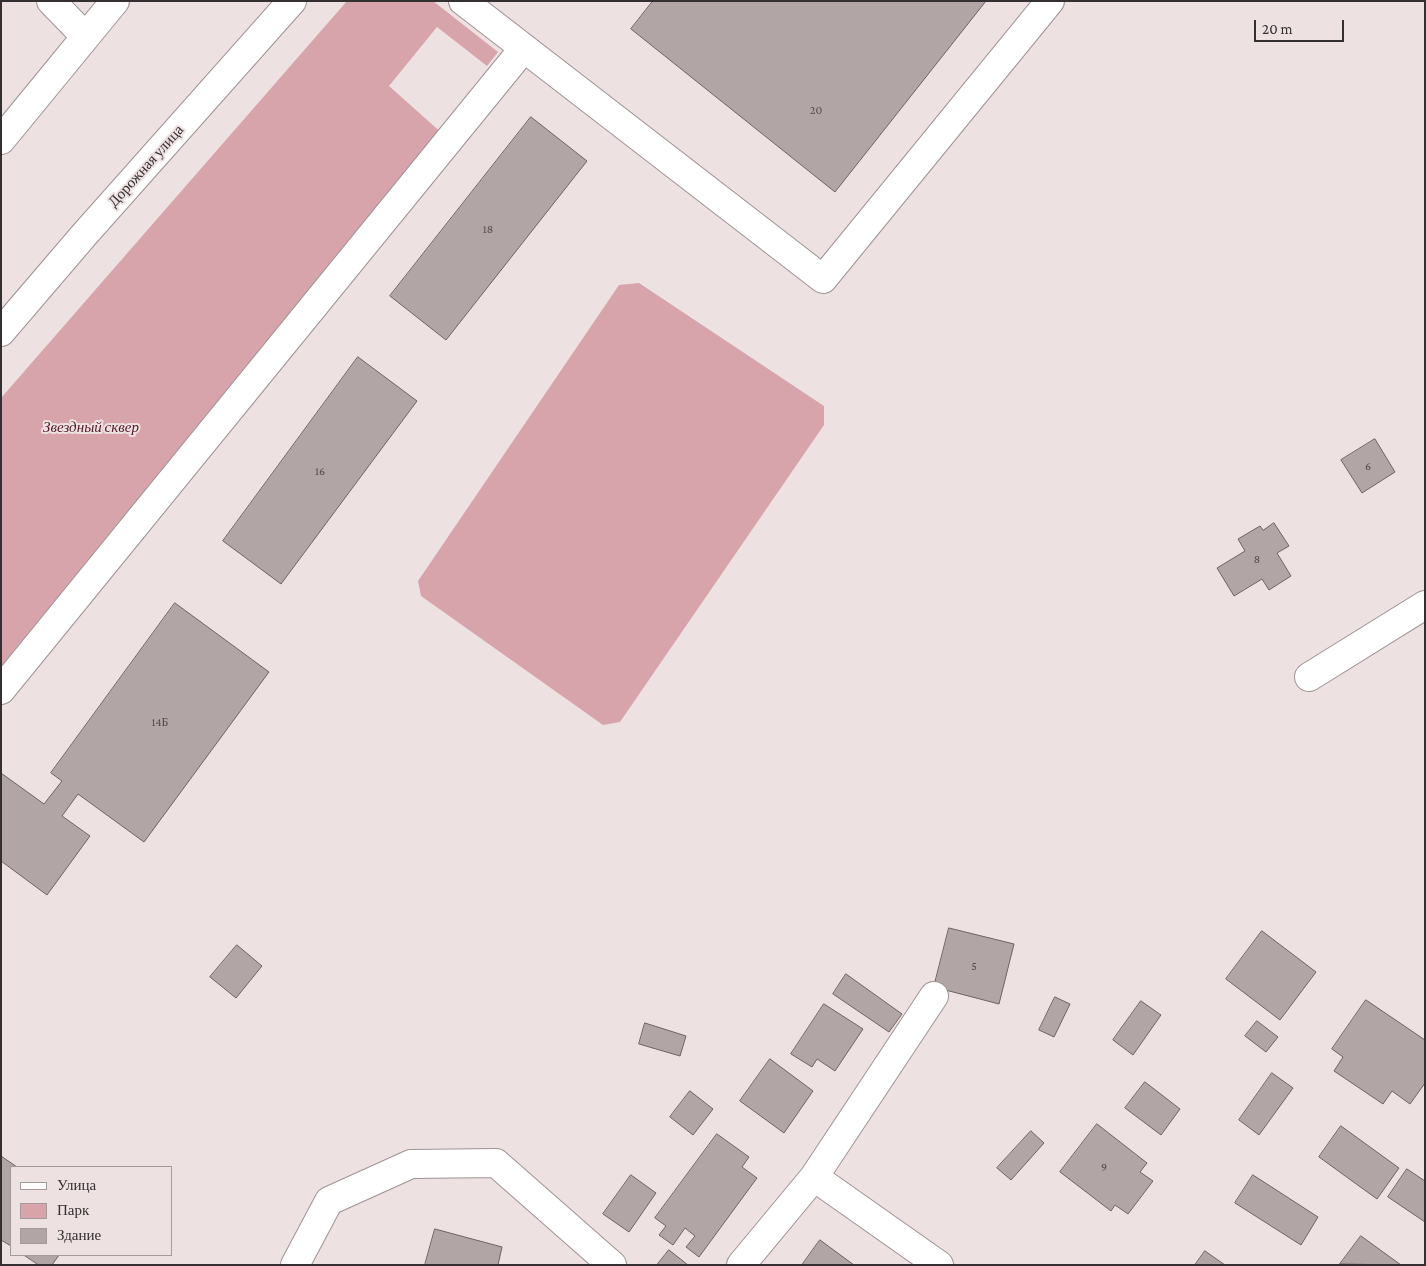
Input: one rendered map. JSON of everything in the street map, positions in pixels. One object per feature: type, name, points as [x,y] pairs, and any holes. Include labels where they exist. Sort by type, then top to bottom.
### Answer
[{"type":"street","points":[[51,1],[85,36]]},
{"type":"street","points":[[1,140],[115,1]]},
{"type":"street","name":"Дорожная улица","points":[[1,332],[84,235],[292,1]]},
{"type":"street","points":[[463,1],[823,280],[1050,1]]},
{"type":"street","points":[[1,690],[524,48]]},
{"type":"street","points":[[1309,677],[1425,605]]},
{"type":"street","points":[[741,1265],[814,1177],[934,996]]},
{"type":"street","points":[[295,1265],[329,1200],[411,1164],[496,1163],[612,1265]]},
{"type":"street","points":[[814,1177],[939,1265]]},
{"type":"green space","name":"Звездный сквер","points":[[347,1],[433,1],[498,52],[487,66],[437,27],[389,86],[444,135],[1,669],[1,398]]},
{"type":"green space","points":[[639,283],[824,406],[824,425],[620,722],[603,725],[421,596],[418,581],[619,285]]},
{"type":"building","points":[[653,1],[986,1],[835,192],[631,29]]},
{"type":"building","points":[[531,117],[587,161],[446,340],[390,296]]},
{"type":"building","points":[[358,357],[417,401],[281,584],[223,541]]},
{"type":"building","points":[[1375,439],[1395,472],[1362,493],[1341,460]]},
{"type":"building","points":[[1274,523],[1289,546],[1277,553],[1291,576],[1269,590],[1262,579],[1234,596],[1217,568],[1245,551],[1238,539],[1260,526],[1263,530]]},
{"type":"building","points":[[175,603],[269,672],[144,842],[78,794],[62,816],[90,836],[47,895],[1,861],[1,773],[44,804],[62,781],[51,773]]},
{"type":"building","points":[[949,928],[1014,944],[999,1004],[934,987]]},
{"type":"building","points":[[1262,931],[1316,972],[1280,1020],[1226,979]]},
{"type":"building","points":[[237,945],[262,966],[236,998],[210,977]]},
{"type":"building","points":[[846,974],[902,1014],[889,1032],[833,994]]},
{"type":"building","points":[[1055,997],[1070,1004],[1054,1037],[1039,1030]]},
{"type":"building","points":[[1366,1000],[1425,1040],[1425,1083],[1410,1104],[1392,1091],[1383,1104],[1334,1071],[1343,1057],[1332,1049]]},
{"type":"building","points":[[1141,1001],[1161,1015],[1133,1055],[1113,1040]]},
{"type":"building","points":[[824,1004],[863,1029],[835,1071],[817,1059],[812,1067],[791,1054]]},
{"type":"building","points":[[1257,1021],[1278,1037],[1266,1052],[1245,1036]]},
{"type":"building","points":[[645,1023],[686,1036],[680,1056],[639,1044]]},
{"type":"building","points":[[770,1059],[813,1091],[784,1133],[740,1101]]},
{"type":"building","points":[[1272,1073],[1293,1088],[1259,1135],[1239,1120]]},
{"type":"building","points":[[1145,1082],[1180,1109],[1161,1135],[1125,1108]]},
{"type":"building","points":[[690,1091],[713,1109],[693,1135],[670,1117]]},
{"type":"building","points":[[1097,1124],[1147,1163],[1140,1172],[1153,1181],[1128,1214],[1115,1205],[1111,1211],[1060,1172]]},
{"type":"building","points":[[1341,1126],[1399,1168],[1377,1199],[1319,1157]]},
{"type":"building","points":[[1031,1131],[1044,1143],[1011,1180],[997,1168]]},
{"type":"building","points":[[717,1134],[749,1157],[742,1167],[757,1178],[699,1257],[686,1247],[695,1236],[685,1228],[673,1245],[659,1235],[666,1226],[655,1218]]},
{"type":"building","points":[[1,1156],[16,1166],[10,1166],[10,1245],[1,1240]]},
{"type":"building","points":[[1407,1169],[1425,1181],[1425,1222],[1388,1197]]},
{"type":"building","points":[[631,1175],[656,1193],[629,1232],[603,1214]]},
{"type":"building","points":[[1253,1175],[1318,1217],[1301,1245],[1235,1203]]},
{"type":"building","points":[[435,1229],[502,1247],[498,1265],[425,1265]]},
{"type":"building","points":[[1361,1236],[1401,1265],[1340,1264]]},
{"type":"building","points":[[820,1240],[854,1265],[802,1265]]},
{"type":"building","points":[[669,1250],[688,1265],[657,1265]]},
{"type":"building","points":[[1205,1251],[1225,1265],[1195,1265]]},
{"type":"building","points":[[26,1256],[58,1256],[52,1265],[39,1265]]}]
